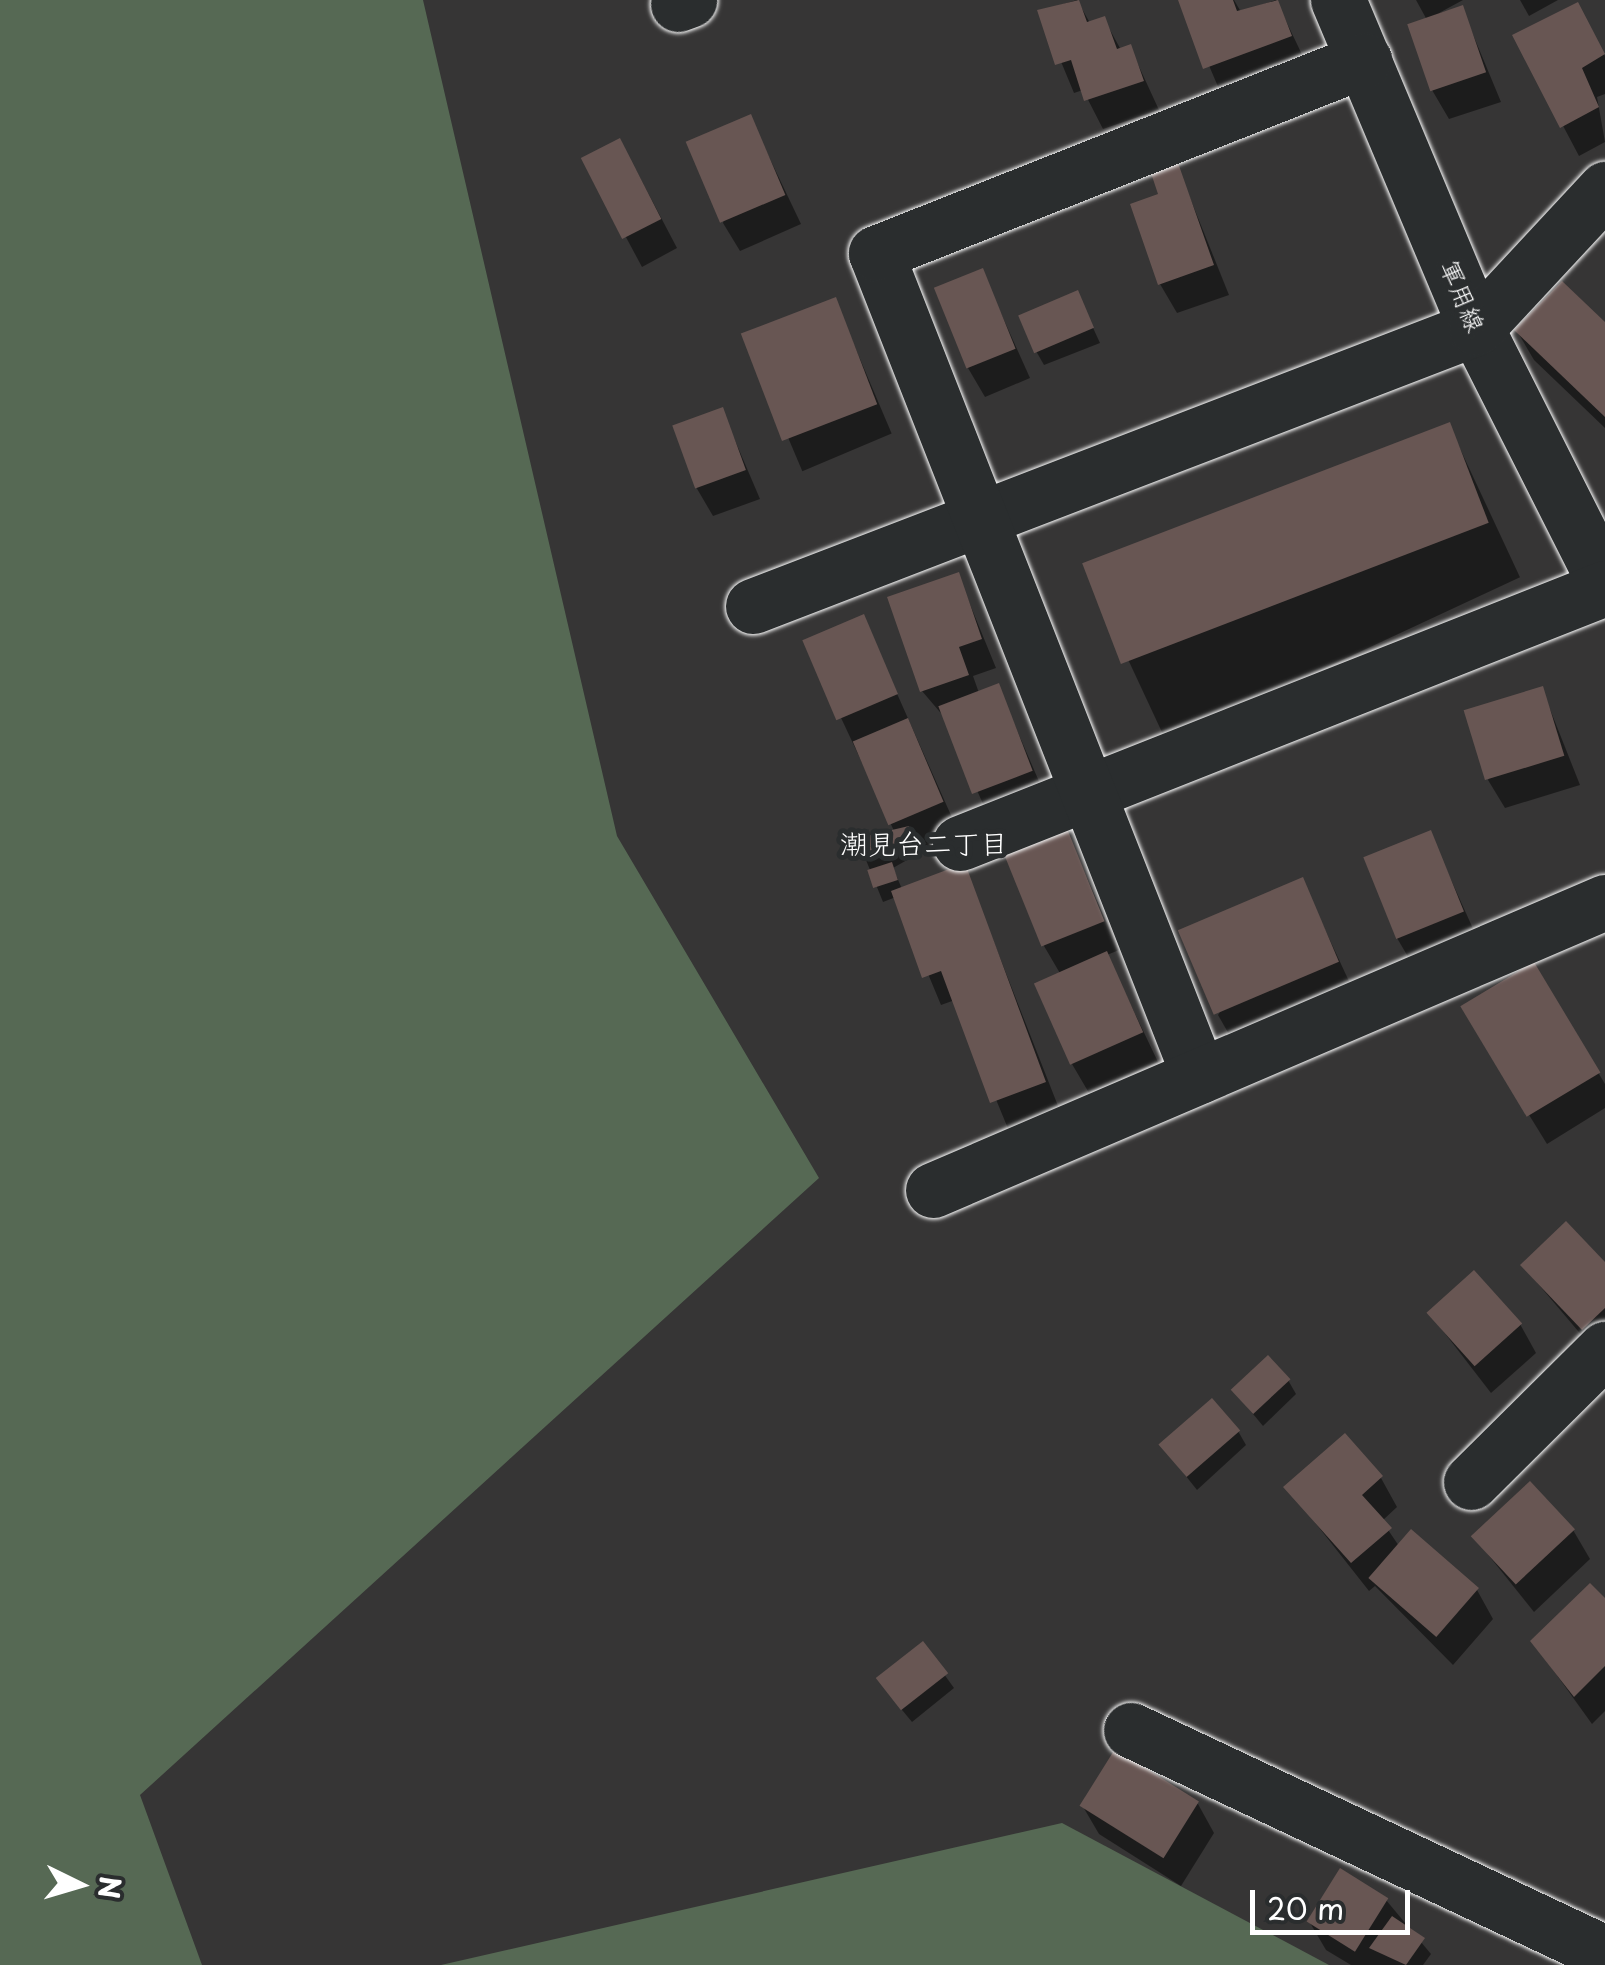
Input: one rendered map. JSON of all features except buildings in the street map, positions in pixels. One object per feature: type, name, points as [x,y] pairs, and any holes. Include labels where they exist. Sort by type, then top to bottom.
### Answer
[{"type":"street","name":"軍用線","points":[[1338,0],[1476,328],[1605,586]]},
{"type":"street","points":[[1200,1076],[876,253],[1364,60]]},
{"type":"street","points":[[753,606],[1476,328],[1605,189]]},
{"type":"street","points":[[960,843],[1605,586]]},
{"type":"street","points":[[934,1190],[1605,902]]},
{"type":"street","points":[[1471,1482],[1605,1348]]},
{"type":"street","points":[[1132,1730],[1605,1954]]},
{"type":"green space","points":[[0,0],[423,0],[617,836],[819,1178],[140,1795],[202,1965],[0,1965]]},
{"type":"green space","points":[[1062,1823],[1329,1965],[441,1965]]},
{"type":"district","name":"潮見台二丁目","points":[[924,843]]}]
